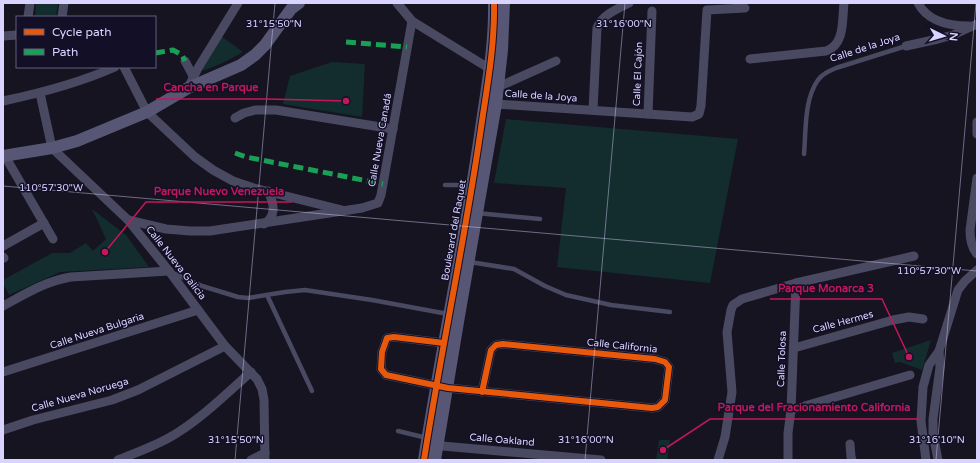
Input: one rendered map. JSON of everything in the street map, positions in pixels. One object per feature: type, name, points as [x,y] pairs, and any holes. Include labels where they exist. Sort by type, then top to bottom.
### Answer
[{"type":"street","points":[[28,16],[30,3]]},
{"type":"street","points":[[62,16],[64,3]]},
{"type":"street","points":[[188,88],[193,76],[238,3]]},
{"type":"street","points":[[53,240],[4,156],[52,148],[77,141],[147,112],[188,88],[241,65],[255,55],[291,9],[299,3]]},
{"type":"street","points":[[397,3],[412,21],[494,72]]},
{"type":"street","name":"Boulevard del Raquet","points":[[442,387],[444,343],[454,315],[468,262],[496,104],[498,88],[494,72],[494,3]]},
{"type":"street","name":"Boulevard del Raquet","points":[[424,460],[430,443],[442,387],[472,187],[494,72],[504,3]]},
{"type":"street","points":[[593,110],[597,28],[603,18],[629,3]]},
{"type":"street","points":[[750,59],[826,51],[832,49],[839,42],[844,3]]},
{"type":"street","points":[[918,3],[929,16],[945,24],[974,25]]},
{"type":"street","points":[[707,7],[745,8]]},
{"type":"street","name":"Calle de la Joya","points":[[496,104],[692,117],[699,114],[701,110],[707,7]]},
{"type":"street","name":"Calle El Cajón","points":[[648,114],[652,11]]},
{"type":"street","name":"Calle Nueva Canadá","points":[[128,220],[166,229],[210,231],[362,208],[378,203],[381,195],[412,21]]},
{"type":"street","name":"Calle de la Joya","points":[[906,46],[946,37],[974,25]]},
{"type":"street","points":[[3,36],[16,35]]},
{"type":"street","points":[[184,60],[193,76]]},
{"type":"street","points":[[498,88],[556,61]]},
{"type":"street","points":[[3,101],[40,93],[112,68]]},
{"type":"street","points":[[125,68],[147,112],[195,157],[213,170],[233,181],[345,210]]},
{"type":"street","points":[[40,93],[52,148]]},
{"type":"street","points":[[235,118],[244,113],[255,110],[276,110],[393,129]]},
{"type":"street","points":[[977,122],[977,134]]},
{"type":"street","name":"Calle Nueva Galicia","points":[[52,148],[128,220],[169,271],[225,346],[257,379],[262,389],[264,400],[265,456]]},
{"type":"street","points":[[977,178],[970,230],[970,238],[974,251],[977,254]]},
{"type":"street","points":[[264,224],[270,220],[273,214],[272,198],[268,191]]},
{"type":"street","points":[[3,246],[44,223]]},
{"type":"street","points":[[718,460],[726,437],[732,392],[727,332],[733,305],[742,298],[796,283],[914,256]]},
{"type":"street","points":[[926,460],[921,421],[923,387],[929,365],[939,351],[958,290],[964,281],[977,270]]},
{"type":"street","points":[[3,306],[46,283],[58,279],[169,271]]},
{"type":"street","name":"Calle Tolosa","points":[[788,460],[788,432],[791,410],[796,283]]},
{"type":"street","name":"Calle Nueva Bulgaria","points":[[3,372],[198,310]]},
{"type":"street","name":"Calle Hermes","points":[[794,348],[893,320],[909,317],[923,319]]},
{"type":"street","name":"Calle California","points":[[444,343],[391,337],[387,338],[384,342],[382,352],[381,369],[386,375],[442,387],[482,392],[652,408],[658,407],[665,400],[669,367],[665,362],[655,359],[503,344],[496,345],[491,350],[482,392]]},
{"type":"street","name":"Calle Nueva Noruega","points":[[3,430],[33,420],[112,400],[138,390],[225,346]]},
{"type":"street","points":[[938,460],[933,434],[933,419],[940,367],[939,351]]},
{"type":"street","points":[[118,460],[176,434],[193,422],[251,372]]},
{"type":"street","points":[[791,410],[910,375]]},
{"type":"street","name":"Boulevard del Raquet","points":[[430,443],[435,460]]},
{"type":"street","name":"Calle Oakland","points":[[430,443],[601,460]]},
{"type":"street","points":[[850,444],[852,460]]},
{"type":"street","points":[[251,460],[265,456]]},
{"type":"lane","name":"Calle de la Joya","points":[[804,154],[808,104],[812,89],[818,79],[836,68],[906,46]]},
{"type":"lane","points":[[445,185],[457,184],[472,187]]},
{"type":"lane","points":[[477,212],[540,219]]},
{"type":"lane","points":[[468,262],[514,269],[545,286],[566,295],[611,305],[670,312]]},
{"type":"lane","points":[[169,271],[197,284],[238,297],[248,298],[295,290],[315,291],[454,315]]},
{"type":"lane","points":[[267,295],[312,391]]},
{"type":"lane","points":[[398,431],[430,443]]},
{"type":"green space","points":[[36,3],[58,3],[56,16],[35,16]]},
{"type":"green space","points":[[221,36],[243,52],[227,61],[197,72]]},
{"type":"green space","points":[[332,62],[365,64],[362,117],[283,104],[290,76]]},
{"type":"green space","points":[[506,119],[738,139],[710,283],[557,267],[566,188],[494,183]]},
{"type":"green space","points":[[92,209],[126,235],[149,267],[60,272],[9,295],[3,280],[52,253],[70,253],[86,243],[93,251],[106,239]]},
{"type":"green space","points":[[931,340],[922,370],[900,362],[895,363],[892,353]]},
{"type":"green space","points":[[659,440],[670,440],[667,460],[656,460]]},
{"type":"marked path","points":[[346,42],[407,47]]},
{"type":"marked path","points":[[156,53],[173,50],[182,55],[185,61]]},
{"type":"marked path","points":[[235,153],[246,157],[383,184]]},
{"type":"cycle path","points":[[424,460],[480,135],[492,53],[494,3]]},
{"type":"cycle path","points":[[444,343],[394,337],[387,338],[382,352],[381,369],[386,375],[448,388],[652,408],[658,407],[665,400],[669,367],[665,362],[655,359],[503,344],[496,345],[491,350],[482,392]]},
{"type":"place","name":"Cancha en Parque","points":[[346,101]]},
{"type":"place","name":"Parque Nuevo Venezuela","points":[[105,252]]},
{"type":"place","name":"Parque Monarca 3","points":[[909,357]]},
{"type":"place","name":"Parque del Fracionamiento California","points":[[663,450]]}]
